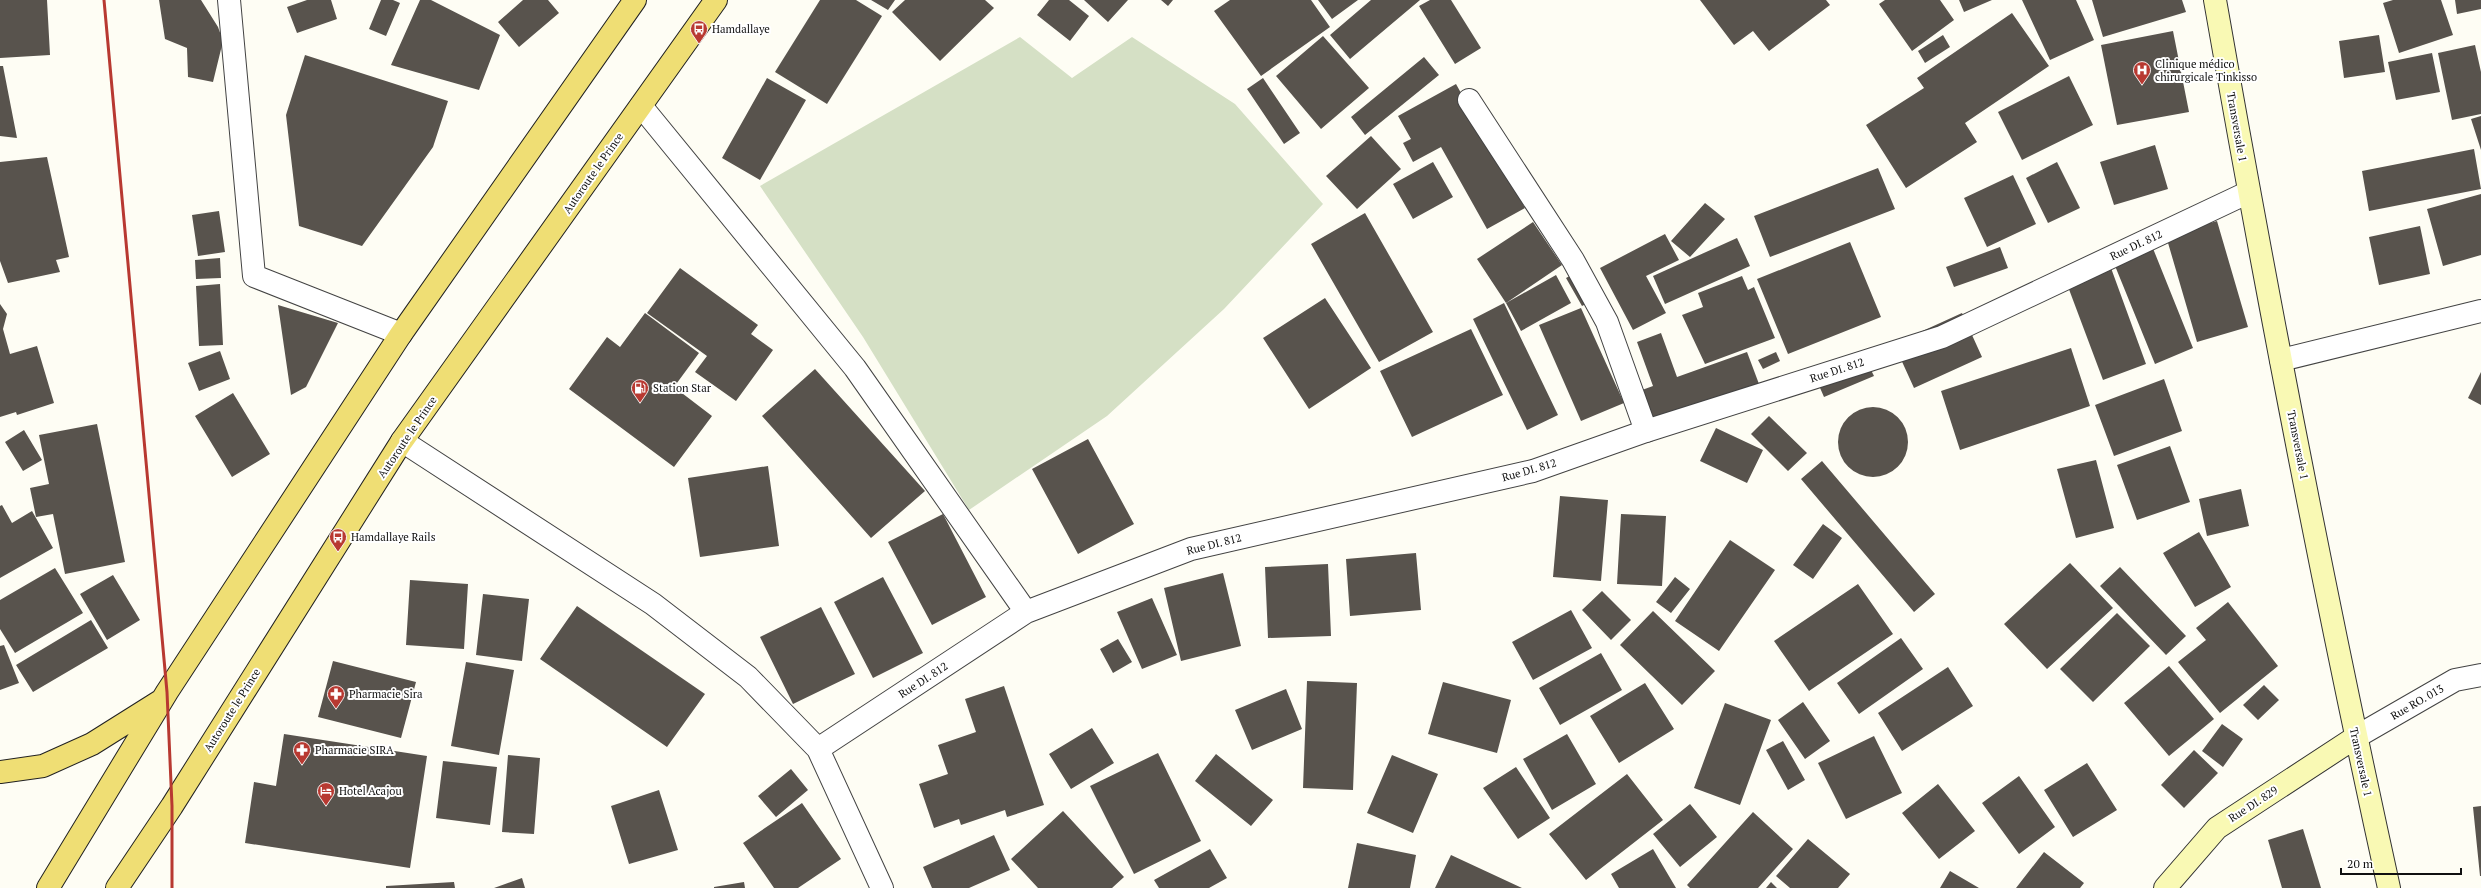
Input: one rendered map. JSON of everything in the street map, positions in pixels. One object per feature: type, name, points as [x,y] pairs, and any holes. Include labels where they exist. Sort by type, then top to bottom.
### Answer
[{"type":"main road","points":[[48,888],[166,697],[401,334],[635,0]]},
{"type":"main road","name":"Autoroute le Prince","points":[[117,888],[176,800],[402,441],[716,0]]},
{"type":"main road","name":"Transversale 1","points":[[2215,0],[2281,360],[2356,737],[2389,888]]},
{"type":"main road","points":[[0,772],[43,766],[92,744],[166,697]]},
{"type":"main road","name":"Rue DI. 829","points":[[2165,888],[2217,828],[2356,737]]},
{"type":"street","points":[[229,0],[254,276],[401,334]]},
{"type":"street","points":[[1469,100],[1573,260],[1607,322],[1646,431]]},
{"type":"street","points":[[641,106],[855,368],[1026,612]]},
{"type":"street","name":"Rue DI. 812","points":[[818,749],[1026,612],[1191,549],[1533,471],[1646,431],[1942,337],[2249,192]]},
{"type":"street","points":[[2281,360],[2481,311]]},
{"type":"street","points":[[402,441],[653,604],[748,677],[818,749],[882,888]]},
{"type":"street","name":"Rue RO. 013","points":[[2356,737],[2455,680],[2481,676]]},
{"type":"green space","points":[[1020,37],[1072,78],[1132,37],[1235,104],[1323,204],[1224,309],[1107,416],[969,510],[863,337],[760,186]]},
{"type":"building","points":[[0,0],[47,0],[50,55],[0,58]]},
{"type":"building","points":[[159,0],[201,0],[218,27],[223,41],[213,82],[188,77],[187,48],[165,39]]},
{"type":"building","points":[[307,0],[331,0],[337,19],[297,33],[287,7]]},
{"type":"building","points":[[381,0],[393,0],[400,3],[386,36],[369,29]]},
{"type":"building","points":[[420,0],[431,0],[500,35],[479,90],[391,65]]},
{"type":"building","points":[[523,0],[548,0],[559,13],[519,47],[498,22]]},
{"type":"building","points":[[820,0],[856,0],[882,16],[827,104],[775,72]]},
{"type":"building","points":[[871,0],[895,0],[888,10]]},
{"type":"building","points":[[905,0],[985,0],[994,8],[940,61],[892,12]]},
{"type":"building","points":[[1049,0],[1069,0],[1089,16],[1070,41],[1037,15]]},
{"type":"building","points":[[1084,0],[1128,0],[1108,22]]},
{"type":"building","points":[[1161,0],[1173,0],[1168,6]]},
{"type":"building","points":[[1230,0],[1311,0],[1330,27],[1261,76],[1214,11]]},
{"type":"building","points":[[1318,0],[1358,0],[1332,19]]},
{"type":"building","points":[[1371,0],[1420,0],[1350,59],[1330,35]]},
{"type":"building","points":[[1430,0],[1451,0],[1481,48],[1455,64],[1419,6]]},
{"type":"building","points":[[1700,0],[1826,0],[1830,5],[1769,51],[1753,31],[1734,45]]},
{"type":"building","points":[[1885,0],[1940,0],[1954,20],[1912,51],[1879,4]]},
{"type":"building","points":[[1959,0],[1992,0],[1964,12]]},
{"type":"building","points":[[2022,0],[2076,0],[2094,40],[2050,60]]},
{"type":"building","points":[[2092,0],[2182,0],[2186,12],[2103,37]]},
{"type":"building","points":[[2393,0],[2441,0],[2453,35],[2399,53],[2383,3]]},
{"type":"building","points":[[2455,0],[2481,0],[2481,9],[2457,14]]},
{"type":"building","points":[[2012,13],[2049,66],[1965,123],[1977,142],[1906,188],[1866,125],[1924,88],[1917,78]]},
{"type":"building","points":[[2173,31],[2189,112],[2117,125],[2101,45]]},
{"type":"building","points":[[1943,35],[1950,47],[1925,63],[1918,51]]},
{"type":"building","points":[[2379,35],[2385,72],[2344,78],[2339,41]]},
{"type":"building","points":[[1323,36],[1369,88],[1321,129],[1276,76]]},
{"type":"building","points":[[2475,45],[2481,72],[2481,114],[2452,120],[2438,53]]},
{"type":"building","points":[[2432,53],[2440,92],[2396,100],[2388,62]]},
{"type":"building","points":[[305,55],[448,101],[433,147],[362,246],[299,226],[286,115]]},
{"type":"building","points":[[1424,57],[1439,75],[1365,135],[1351,117]]},
{"type":"building","points":[[0,66],[3,66],[17,138],[0,136]]},
{"type":"building","points":[[2069,76],[2093,125],[2022,160],[1998,112]]},
{"type":"building","points":[[767,78],[806,100],[760,180],[722,158]]},
{"type":"building","points":[[1263,78],[1300,133],[1284,144],[1247,89]]},
{"type":"building","points":[[1456,84],[1525,208],[1487,229],[1441,147],[1413,162],[1403,143],[1411,139],[1398,116]]},
{"type":"building","points":[[2481,116],[2481,150],[2471,119]]},
{"type":"building","points":[[1371,136],[1401,169],[1357,209],[1326,176]]},
{"type":"building","points":[[2155,145],[2168,189],[2114,205],[2100,162]]},
{"type":"building","points":[[2474,149],[2481,189],[2369,211],[2362,171]]},
{"type":"building","points":[[47,157],[69,257],[56,260],[60,272],[8,283],[0,261],[0,162]]},
{"type":"building","points":[[1433,162],[1453,197],[1413,219],[1393,184]]},
{"type":"building","points":[[2057,162],[2080,208],[2048,223],[2026,178]]},
{"type":"building","points":[[1878,168],[1895,209],[1770,257],[1754,216]]},
{"type":"building","points":[[2013,175],[2036,224],[1987,247],[1964,198]]},
{"type":"building","points":[[2481,194],[2481,255],[2443,266],[2427,209]]},
{"type":"building","points":[[1705,203],[1725,219],[1690,257],[1671,241]]},
{"type":"building","points":[[219,211],[225,252],[198,256],[192,215]]},
{"type":"building","points":[[1365,213],[1433,332],[1379,362],[1311,244]]},
{"type":"building","points":[[2217,221],[2248,327],[2197,342],[2166,236]]},
{"type":"building","points":[[1533,222],[1562,265],[1506,303],[1477,259]]},
{"type":"building","points":[[2420,226],[2430,274],[2379,285],[2369,237]]},
{"type":"building","points":[[1665,234],[1679,260],[1646,276],[1666,313],[1633,330],[1600,268]]},
{"type":"building","points":[[1737,238],[1750,266],[1665,304],[1653,276]]},
{"type":"building","points":[[2150,241],[2193,348],[2155,364],[2111,256]]},
{"type":"building","points":[[1850,242],[1881,317],[1788,354],[1757,279]]},
{"type":"building","points":[[2000,247],[2008,268],[1954,287],[1946,267]]},
{"type":"building","points":[[220,258],[221,278],[196,279],[195,260]]},
{"type":"building","points":[[680,268],[758,325],[751,334],[773,350],[736,401],[695,372],[707,356],[647,313]]},
{"type":"building","points":[[2111,268],[2146,364],[2103,380],[2067,284]]},
{"type":"building","points":[[1577,272],[1592,301],[1582,306],[1566,278]]},
{"type":"building","points":[[1556,275],[1571,303],[1521,331],[1506,303]]},
{"type":"building","points":[[1742,276],[1748,290],[1754,287],[1775,338],[1705,364],[1682,315],[1703,307],[1698,293]]},
{"type":"building","points":[[220,284],[223,345],[199,346],[196,286]]},
{"type":"building","points":[[1325,298],[1371,368],[1309,409],[1263,338]]},
{"type":"building","points":[[1504,303],[1558,415],[1527,430],[1473,319]]},
{"type":"building","points":[[0,304],[7,314],[3,329],[10,354],[37,346],[54,403],[17,415],[16,412],[0,417]]},
{"type":"building","points":[[278,305],[338,323],[306,387],[291,395]]},
{"type":"building","points":[[1581,308],[1624,403],[1581,421],[1539,325]]},
{"type":"building","name":"Station Star","points":[[645,313],[699,353],[674,387],[712,416],[674,467],[569,389],[607,337],[620,347]]},
{"type":"building","points":[[1962,313],[1982,357],[1914,388],[1894,344]]},
{"type":"building","points":[[1471,329],[1503,395],[1412,437],[1380,371]]},
{"type":"building","points":[[1661,333],[1677,377],[1747,352],[1759,384],[1654,422],[1642,390],[1653,386],[1637,342]]},
{"type":"building","points":[[2071,348],[2090,406],[1960,450],[1941,391]]},
{"type":"building","points":[[220,351],[230,379],[199,391],[188,363]]},
{"type":"building","points":[[1776,352],[1780,361],[1763,369],[1758,360]]},
{"type":"building","points":[[1862,352],[1874,376],[1824,397],[1814,374]]},
{"type":"building","points":[[815,369],[925,491],[871,538],[762,416]]},
{"type":"building","points":[[2481,372],[2481,405],[2468,398]]},
{"type":"building","points":[[2164,379],[2182,431],[2114,456],[2095,405]]},
{"type":"building","points":[[233,393],[270,454],[232,477],[195,416]]},
{"type":"building","points":[[1873,407],[1886,410],[1898,417],[1905,429],[1908,442],[1905,455],[1898,467],[1886,474],[1873,477],[1860,474],[1848,467],[1841,455],[1838,442],[1841,429],[1848,417],[1860,410]]},
{"type":"building","points":[[1769,416],[1807,453],[1788,471],[1751,434]]},
{"type":"building","points":[[97,424],[125,562],[65,574],[53,514],[36,517],[30,488],[49,484],[39,435]]},
{"type":"building","points":[[1716,428],[1763,450],[1747,483],[1700,461]]},
{"type":"building","points":[[24,430],[42,460],[23,471],[5,442]]},
{"type":"building","points":[[1088,439],[1134,524],[1078,554],[1032,469]]},
{"type":"building","points":[[2170,446],[2190,502],[2137,520],[2117,465]]},
{"type":"building","points":[[2096,460],[2114,528],[2076,538],[2057,469]]},
{"type":"building","points":[[1822,461],[1935,594],[1914,612],[1801,479]]},
{"type":"building","points":[[768,466],[779,546],[700,557],[688,478]]},
{"type":"building","points":[[2241,489],[2249,526],[2207,536],[2199,499]]},
{"type":"building","points":[[1560,496],[1608,500],[1601,581],[1553,577]]},
{"type":"building","points":[[2,505],[12,523],[32,511],[53,548],[0,578],[0,506]]},
{"type":"building","points":[[943,514],[986,597],[932,625],[888,542]]},
{"type":"building","points":[[1621,514],[1666,516],[1662,586],[1617,584]]},
{"type":"building","points":[[1823,524],[1842,538],[1813,579],[1793,565]]},
{"type":"building","points":[[2199,532],[2231,587],[2195,607],[2163,553]]},
{"type":"building","points":[[1730,540],[1775,570],[1719,651],[1675,621]]},
{"type":"building","points":[[1416,553],[1421,610],[1350,616],[1346,559]]},
{"type":"building","points":[[2070,563],[2113,608],[2047,669],[2004,624]]},
{"type":"building","points":[[1328,564],[1331,636],[1268,638],[1265,567]]},
{"type":"building","points":[[2120,567],[2186,636],[2166,655],[2100,586]]},
{"type":"building","points":[[55,568],[83,613],[15,653],[0,629],[0,600]]},
{"type":"building","points":[[1223,573],[1241,646],[1181,661],[1164,588]]},
{"type":"building","points":[[113,575],[140,620],[107,640],[80,594]]},
{"type":"building","points":[[883,577],[923,653],[873,678],[834,602]]},
{"type":"building","points":[[1675,577],[1690,589],[1671,613],[1656,602]]},
{"type":"building","points":[[410,580],[468,584],[464,649],[406,645]]},
{"type":"building","points":[[1858,584],[1893,634],[1809,691],[1774,641]]},
{"type":"building","points":[[1602,591],[1631,620],[1611,640],[1582,610]]},
{"type":"building","points":[[483,594],[529,599],[522,661],[476,655]]},
{"type":"building","points":[[1152,598],[1177,655],[1142,669],[1117,612]]},
{"type":"building","points":[[2228,602],[2278,666],[2220,713],[2178,662],[2206,640],[2196,628]]},
{"type":"building","points":[[577,606],[705,694],[667,747],[540,659]]},
{"type":"building","points":[[821,607],[855,674],[793,704],[760,637]]},
{"type":"building","points":[[1571,610],[1592,648],[1533,680],[1512,642]]},
{"type":"building","points":[[1653,611],[1715,671],[1682,705],[1620,645]]},
{"type":"building","points":[[2117,613],[2150,646],[2093,702],[2060,669]]},
{"type":"building","points":[[91,620],[108,648],[33,692],[16,665]]},
{"type":"building","points":[[1901,638],[1923,669],[1859,714],[1837,683]]},
{"type":"building","points":[[1118,639],[1132,662],[1113,673],[1100,649]]},
{"type":"building","points":[[4,645],[19,683],[0,690],[0,646]]},
{"type":"building","points":[[1601,653],[1622,690],[1560,725],[1539,688]]},
{"type":"building","points":[[333,661],[416,682],[401,738],[318,717]]},
{"type":"building","points":[[466,662],[514,670],[499,755],[451,746]]},
{"type":"building","points":[[2169,666],[2214,719],[2169,756],[2124,703]]},
{"type":"building","points":[[1948,667],[1973,706],[1902,751],[1878,713]]},
{"type":"building","points":[[1307,681],[1357,683],[1353,790],[1303,788]]},
{"type":"building","points":[[1443,682],[1511,700],[1497,753],[1428,734]]},
{"type":"building","points":[[1645,683],[1674,729],[1619,763],[1590,716]]},
{"type":"building","points":[[2264,685],[2279,700],[2258,720],[2243,705]]},
{"type":"building","points":[[1004,686],[1044,805],[1007,817],[1005,810],[961,825],[959,819],[934,828],[919,784],[948,774],[938,745],[976,732],[965,699]]},
{"type":"building","points":[[1286,689],[1302,729],[1252,750],[1235,710]]},
{"type":"building","points":[[1803,702],[1830,741],[1805,759],[1778,720]]},
{"type":"building","points":[[1725,703],[1771,720],[1740,805],[1694,788]]},
{"type":"building","points":[[2222,724],[2243,739],[2223,767],[2202,751]]},
{"type":"building","points":[[1092,728],[1114,763],[1071,789],[1049,754]]},
{"type":"building","points":[[284,734],[427,756],[410,868],[245,843],[254,782],[276,786]]},
{"type":"building","points":[[1567,734],[1596,784],[1552,810],[1523,759]]},
{"type":"building","points":[[1874,736],[1902,793],[1846,819],[1818,763]]},
{"type":"building","points":[[1783,741],[1805,780],[1788,790],[1766,750]]},
{"type":"building","points":[[2194,750],[2218,773],[2184,808],[2161,785]]},
{"type":"building","points":[[1158,753],[1201,841],[1134,874],[1090,786]]},
{"type":"building","points":[[1216,754],[1273,800],[1251,826],[1195,781]]},
{"type":"building","points":[[508,755],[540,758],[534,834],[502,832]]},
{"type":"building","points":[[1392,755],[1438,774],[1413,833],[1367,813]]},
{"type":"building","points":[[443,761],[497,767],[490,825],[436,818]]},
{"type":"building","points":[[2087,763],[2117,810],[2073,837],[2044,790]]},
{"type":"building","points":[[1516,767],[1550,818],[1518,839],[1483,788]]},
{"type":"building","points":[[791,769],[808,790],[776,817],[758,796]]},
{"type":"building","points":[[1627,774],[1663,820],[1586,880],[1549,834]]},
{"type":"building","points":[[2019,776],[2055,827],[2019,854],[1982,803]]},
{"type":"building","points":[[1938,784],[1975,831],[1939,859],[1902,813]]},
{"type":"building","points":[[659,790],[678,850],[629,864],[611,806]]},
{"type":"building","points":[[802,803],[841,859],[798,888],[774,888],[743,843]]},
{"type":"building","points":[[1690,804],[1717,837],[1680,867],[1653,834]]},
{"type":"building","points":[[2481,806],[2481,876],[2480,876],[2473,807]]},
{"type":"building","points":[[1063,811],[1124,877],[1112,888],[1038,888],[1011,859]]},
{"type":"building","points":[[1753,812],[1793,849],[1758,888],[1690,888],[1687,885]]},
{"type":"building","points":[[2303,829],[2321,888],[2282,888],[2268,840]]},
{"type":"building","points":[[994,835],[1010,870],[969,888],[932,888],[923,867]]},
{"type":"building","points":[[1808,839],[1850,874],[1838,888],[1790,888],[1776,876]]},
{"type":"building","points":[[1357,843],[1416,855],[1410,888],[1348,888]]},
{"type":"building","points":[[1210,849],[1227,878],[1209,888],[1159,888],[1154,880]]},
{"type":"building","points":[[1653,849],[1676,888],[1619,888],[1611,874]]},
{"type":"building","points":[[2044,852],[2084,883],[2080,888],[2016,888]]},
{"type":"building","points":[[1451,855],[1522,888],[1435,888]]},
{"type":"building","points":[[1950,871],[1979,888],[1940,888]]},
{"type":"building","points":[[522,878],[525,888],[494,888]]},
{"type":"building","points":[[454,882],[455,888],[386,888],[386,886]]},
{"type":"building","points":[[744,882],[745,888],[714,888],[714,887]]},
{"type":"building","points":[[1771,882],[1777,888],[1766,888]]},
{"type":"railway","points":[[104,0],[167,692],[172,806],[172,888]]},
{"type":"place","name":"Hamdallaye","points":[[699,44]]},
{"type":"place","name":"Clinique médico chirurgicale Tinkisso","points":[[2142,85]]},
{"type":"place","name":"Station Star","points":[[640,403]]},
{"type":"place","name":"Hamdallaye Rails","points":[[338,552]]},
{"type":"place","name":"Pharmacie Sira","points":[[336,709]]},
{"type":"place","name":"Pharmacie SIRA","points":[[302,765]]},
{"type":"place","name":"Hotel Acajou","points":[[326,806]]}]
